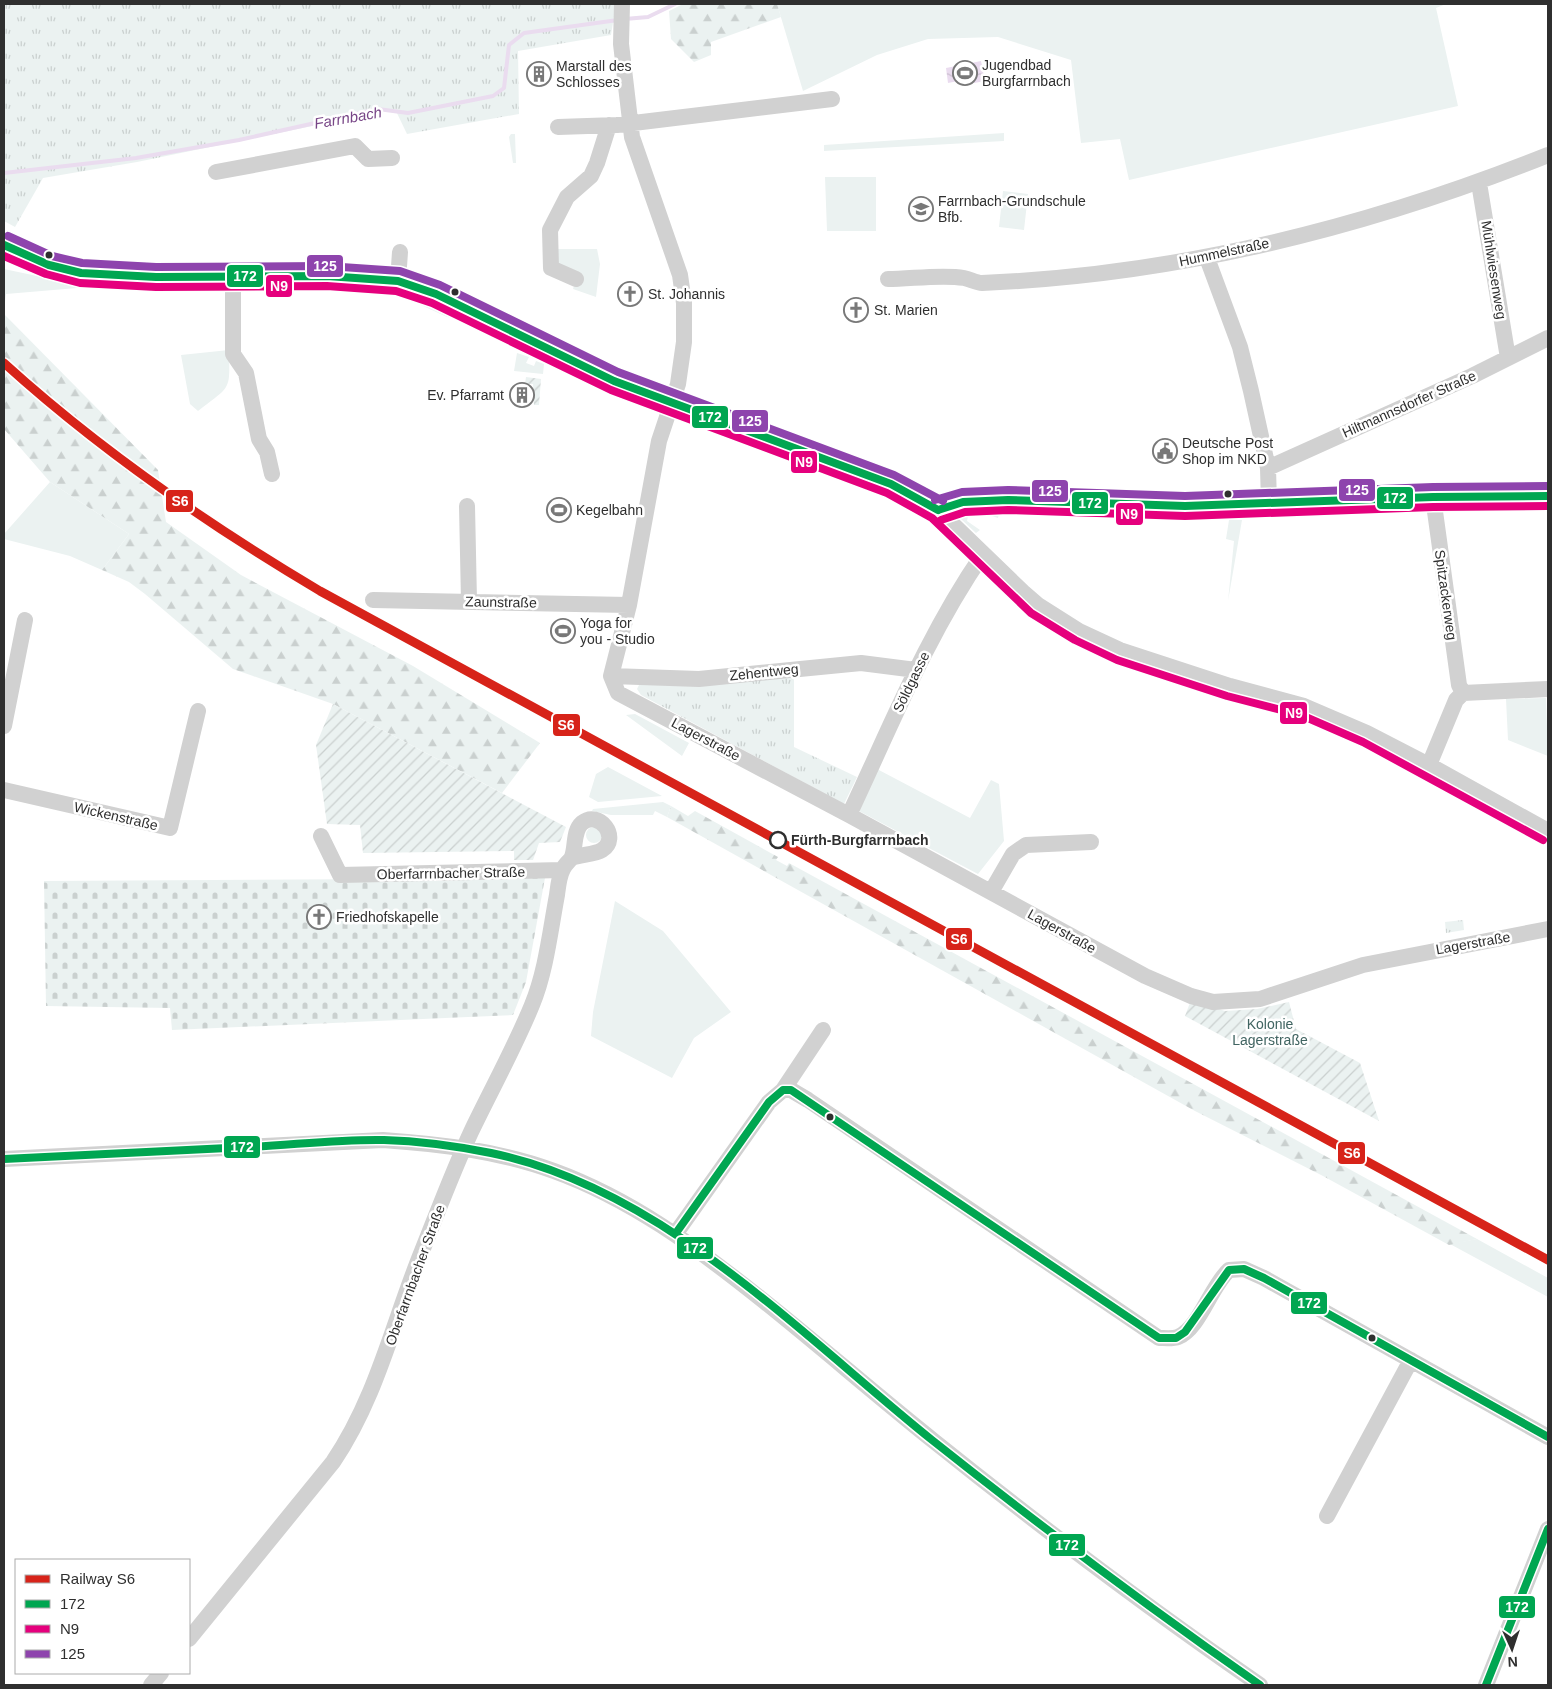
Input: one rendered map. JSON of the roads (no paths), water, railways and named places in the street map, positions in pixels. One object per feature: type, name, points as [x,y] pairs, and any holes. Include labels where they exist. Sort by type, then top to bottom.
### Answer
[{"type":"street","points":[[613,681],[655,466],[678,384],[684,303],[680,275],[649,191],[630,124],[621,44],[622,4]]},
{"type":"street","points":[[558,127],[630,124],[832,99]]},
{"type":"street","points":[[576,279],[551,268],[550,230],[567,197],[590,176],[597,163],[609,125]]},
{"type":"street","points":[[216,172],[355,146],[368,159],[392,158]]},
{"type":"street","name":"Hummelstraße","points":[[888,279],[964,278],[979,283],[1028,280],[1207,258],[1378,216],[1479,183],[1548,155]]},
{"type":"street","name":"Mühlwiesenweg","points":[[1479,183],[1508,358]]},
{"type":"street","points":[[4,245],[48,265],[81,273],[146,277],[327,276],[398,281],[436,294],[614,381],[671,404],[813,453],[891,484],[938,510],[1038,605],[1095,639],[1128,653],[1230,686],[1304,706],[1367,733],[1429,764],[1548,831]]},
{"type":"street","points":[[398,281],[400,252]]},
{"type":"street","points":[[1207,258],[1240,347],[1268,468],[1269,502]]},
{"type":"street","points":[[233,276],[233,354],[246,373],[259,440],[266,452],[272,474]]},
{"type":"street","name":"Hiltmannsdorfer Straße","points":[[1268,468],[1548,338]]},
{"type":"street","points":[[938,510],[963,502],[1008,500],[1164,506],[1433,496],[1548,496]]},
{"type":"street","name":"Spitzackerweg","points":[[1433,496],[1459,685],[1463,693]]},
{"type":"street","points":[[467,506],[469,601]]},
{"type":"street","name":"Söldgasse","points":[[849,815],[916,670],[957,592],[983,554]]},
{"type":"street","name":"Zaunstraße","points":[[373,600],[629,605]]},
{"type":"street","points":[[4,726],[25,620]]},
{"type":"street","name":"Zehentweg","points":[[613,681],[699,679],[860,663],[916,670]]},
{"type":"street","name":"Lagerstraße","points":[[613,681],[618,694],[849,815],[1145,976],[1191,996],[1213,1002],[1260,999],[1387,959],[1548,929]]},
{"type":"street","points":[[1429,764],[1456,700],[1463,693],[1548,689]]},
{"type":"street","name":"Wickenstraße","points":[[4,790],[170,828],[198,711]]},
{"type":"street","name":"Oberfarrnbacher Straße","points":[[190,1638],[333,1462],[352,1435],[375,1382],[421,1252],[464,1149],[532,1004],[544,963],[567,864],[340,874],[321,836]]},
{"type":"street","points":[[990,892],[1013,854],[1026,845],[1091,842]]},
{"type":"street","points":[[676,1233],[769,1102],[782,1090],[822,1030]]},
{"type":"street","points":[[782,1090],[791,1090],[808,1100],[1158,1338],[1177,1338],[1190,1329],[1220,1278],[1229,1270],[1244,1270],[1264,1278],[1548,1437]]},
{"type":"street","points":[[4,1159],[383,1140],[464,1149],[518,1160],[561,1174],[628,1205],[676,1233],[779,1313],[932,1440],[1093,1567],[1260,1685]]},
{"type":"street","points":[[1327,1516],[1411,1360]]},
{"type":"street","points":[[1486,1685],[1548,1529]]},
{"type":"street","points":[[150,1685],[160,1674]]},
{"type":"water","name":"Jugendbad Burgfarrnbach","points":[[981,61],[985,81],[974,83],[973,78],[948,83],[946,68]]},
{"type":"waterway","name":"Farrnbach","points":[[625,19],[648,17],[675,4]]},
{"type":"waterway","name":"Farrnbach","points":[[4,173],[136,158],[239,140],[378,109],[408,113],[493,96],[504,88],[509,45],[524,33],[618,20]]},
{"type":"rail line","name":"S6","points":[[4,363],[78,426],[156,485],[196,513],[320,591],[1548,1260]]},
{"type":"place","name":"Jugendbad Burgfarrnbach","points":[[965,73]]},
{"type":"place","name":"Marstall des Schlosses","points":[[539,74]]},
{"type":"place","name":"Farrnbach-Grundschule Bfb.","points":[[921,209]]},
{"type":"place","name":"St. Johannis","points":[[630,294]]},
{"type":"place","name":"St. Marien","points":[[856,310]]},
{"type":"place","name":"Ev. Pfarramt","points":[[522,395]]},
{"type":"place","name":"Deutsche Post Shop im NKD","points":[[1165,451]]},
{"type":"place","name":"Kegelbahn","points":[[559,510]]},
{"type":"place","name":"Yoga for you - Studio","points":[[563,631]]},
{"type":"place","name":"Fürth-Burgfarrnbach","points":[[778,840]]},
{"type":"place","name":"Friedhofskapelle","points":[[319,917]]},
{"type":"park label","name":"Kolonie Lagerstraße","points":[[1270,1032]]}]
